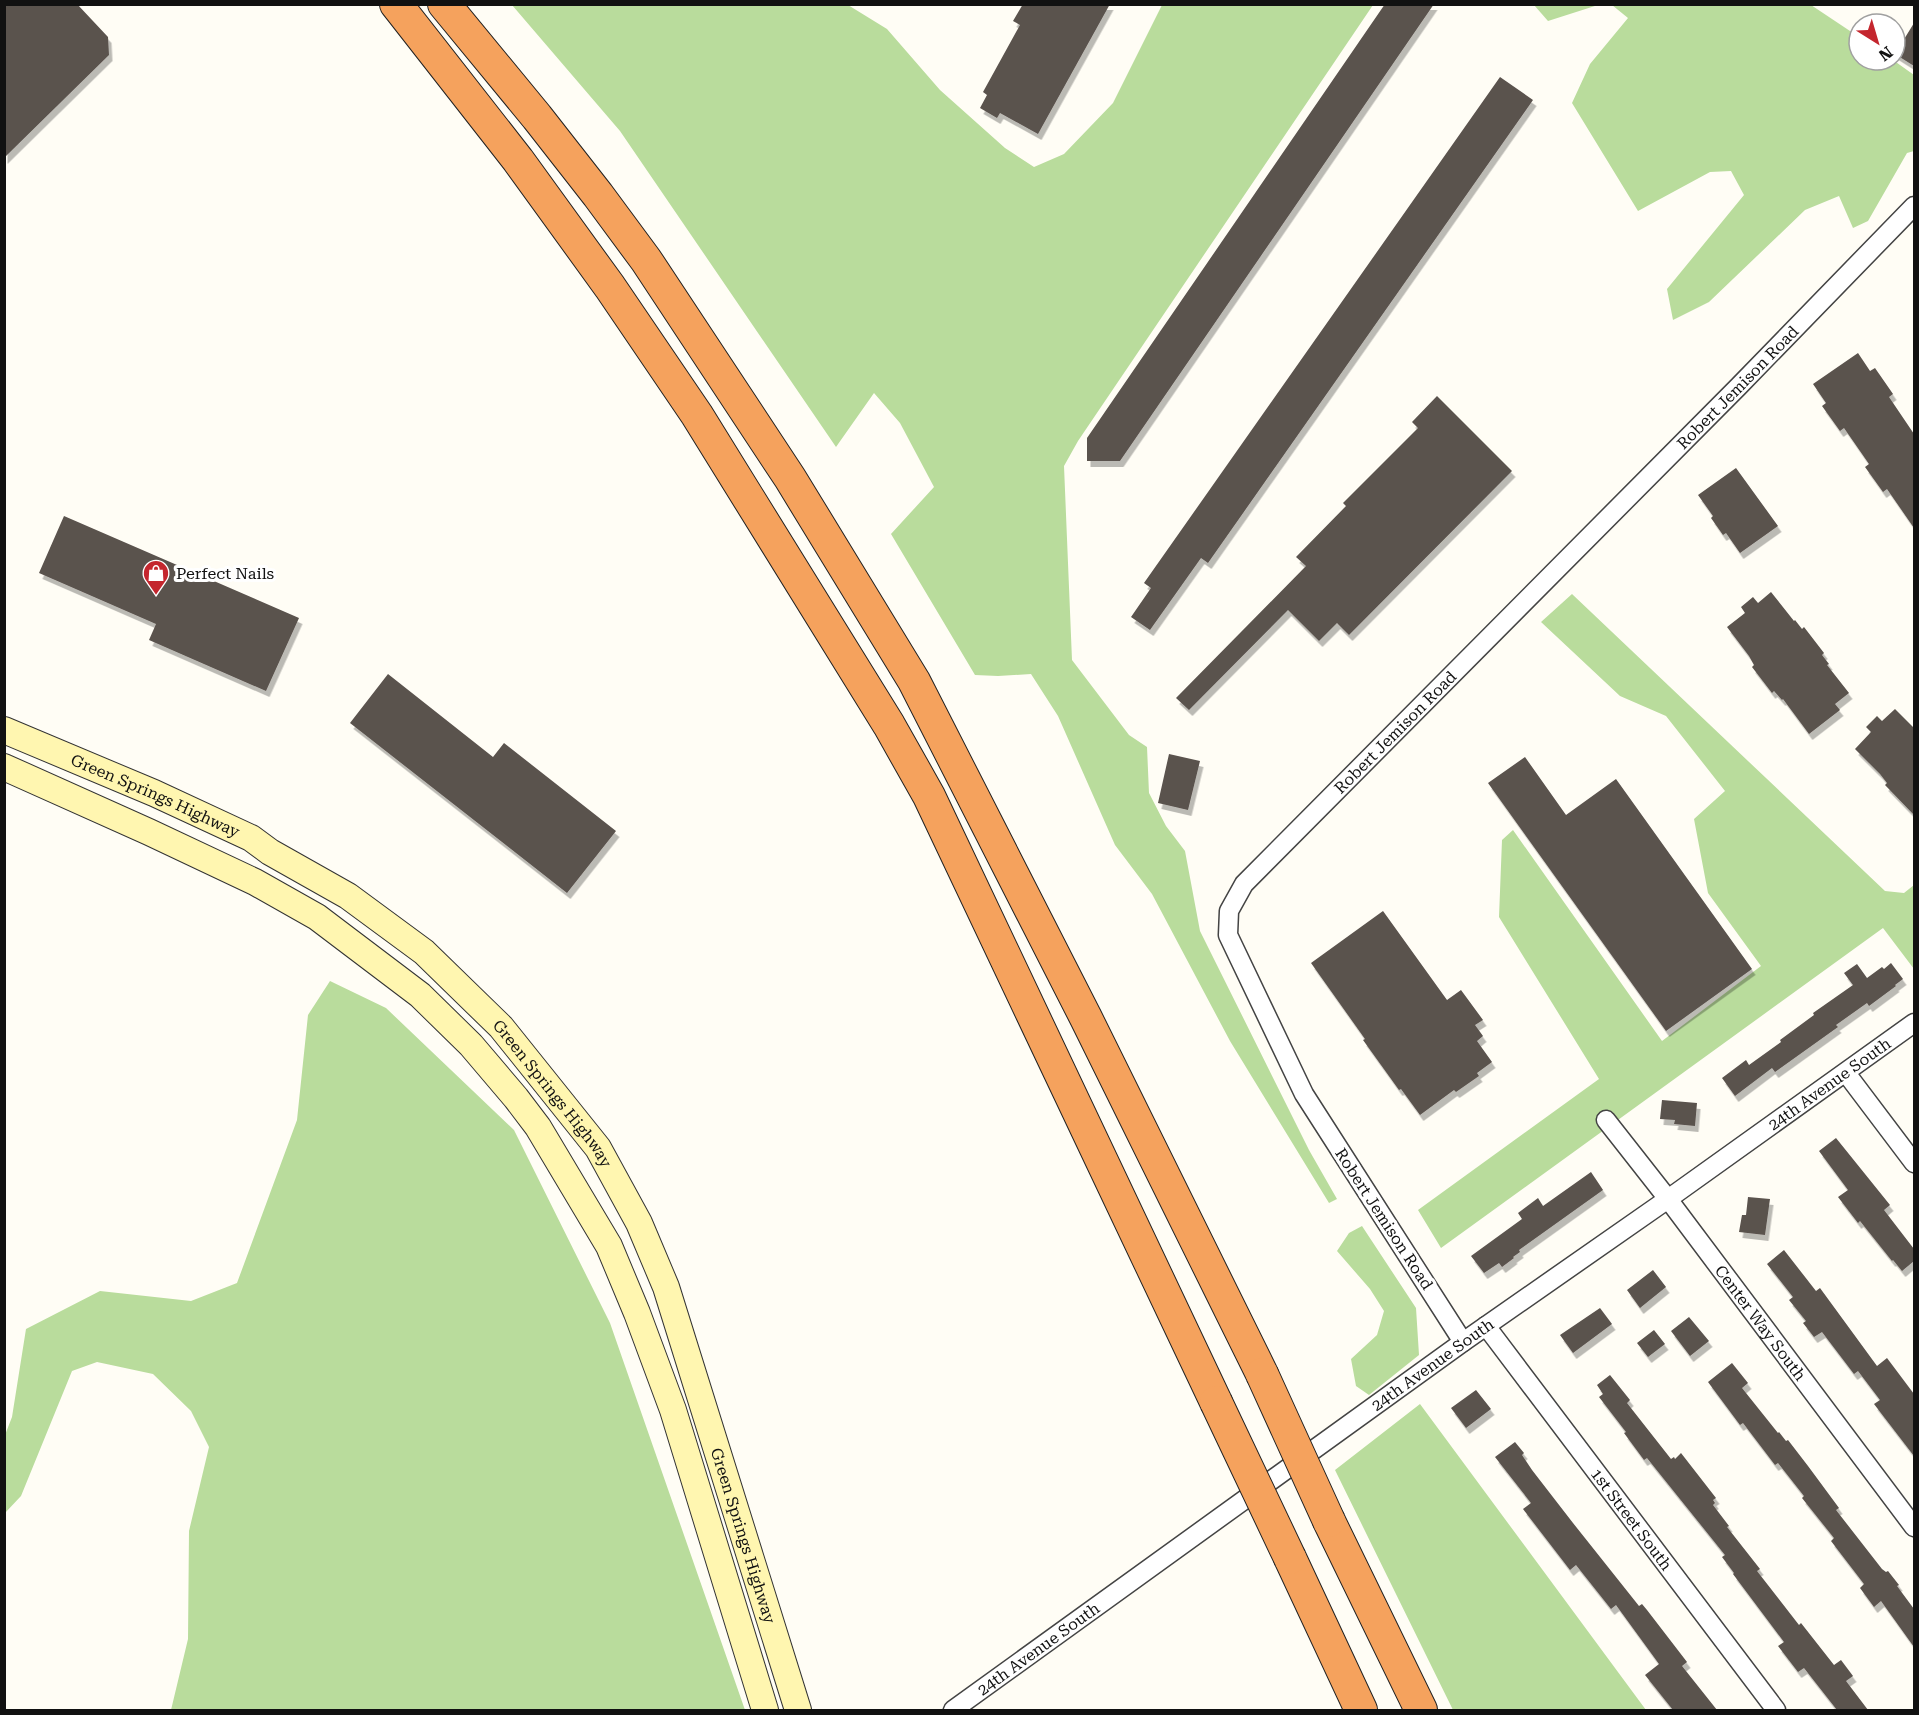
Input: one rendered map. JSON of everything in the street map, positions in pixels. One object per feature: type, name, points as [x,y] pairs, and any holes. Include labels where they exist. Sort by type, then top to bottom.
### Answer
[{"type":"highway","points":[[396,4],[518,160],[610,287],[697,415],[890,725],[929,796],[1361,1710]]},
{"type":"highway","points":[[444,4],[550,134],[646,260],[790,478],[914,681],[1086,1018],[1262,1374],[1329,1521],[1421,1710]]},
{"type":"main road","name":"Green Springs Highway","points":[[4,730],[154,793],[251,838],[270,852],[348,896],[424,952],[508,1034],[598,1148],[639,1223],[662,1276],[798,1710]]},
{"type":"main road","name":"Green Springs Highway","points":[[4,767],[255,882],[316,917],[420,995],[471,1045],[516,1098],[538,1127],[609,1246],[638,1313],[673,1410],[765,1710]]},
{"type":"street","name":"Robert Jemison Road","points":[[1463,1341],[1304,1094],[1228,935],[1229,911],[1244,884],[1738,387],[1914,206]]},
{"type":"street","name":"24th Avenue South","points":[[952,1710],[1463,1341],[1668,1199],[1914,1023]]},
{"type":"street","points":[[1846,1073],[1914,1163]]},
{"type":"street","name":"Center Way South","points":[[1606,1120],[1914,1527]]},
{"type":"street","name":"1st Street South","points":[[1486,1326],[1776,1710]]},
{"type":"green space","points":[[512,5],[848,5],[887,29],[940,90],[1005,148],[1034,167],[1064,154],[1113,103],[1162,5],[1373,5],[1078,441],[1064,466],[1072,660],[1129,735],[1147,747],[1149,793],[1166,826],[1185,851],[1200,931],[1309,1150],[1337,1199],[1329,1203],[1230,1041],[1152,894],[1115,845],[1058,716],[1031,674],[975,675],[891,534],[934,487],[900,423],[874,393],[836,447],[620,131]]},
{"type":"green space","points":[[1534,5],[1598,5],[1548,21]]},
{"type":"green space","points":[[1612,5],[1811,5],[1847,29],[1847,72],[1907,72],[1907,70],[1914,75],[1914,151],[1907,153],[1868,221],[1853,228],[1839,196],[1805,210],[1709,302],[1673,320],[1667,289],[1744,195],[1731,171],[1710,172],[1638,211],[1572,103],[1590,64],[1628,18]]},
{"type":"green space","points":[[1572,594],[1885,891],[1904,893],[1914,885],[1914,969],[1883,928],[1441,1248],[1418,1210],[1599,1079],[1499,917],[1502,840],[1513,830],[1662,1041],[1761,966],[1708,893],[1694,819],[1725,791],[1666,716],[1620,696],[1541,622]]},
{"type":"green space","points":[[330,981],[386,1008],[514,1130],[610,1323],[745,1710],[171,1710],[188,1639],[189,1531],[209,1447],[191,1411],[153,1374],[97,1362],[72,1371],[21,1496],[5,1513],[5,1435],[12,1417],[26,1329],[100,1291],[191,1301],[237,1283],[297,1120],[308,1015]]},
{"type":"green space","points":[[1362,1226],[1416,1308],[1419,1355],[1369,1395],[1356,1386],[1351,1359],[1377,1335],[1384,1311],[1370,1289],[1337,1251],[1349,1233]]},
{"type":"green space","points":[[1420,1404],[1646,1710],[1453,1710],[1335,1470]]},
{"type":"building","points":[[4,4],[77,4],[108,37],[109,55],[4,158]]},
{"type":"building","points":[[1023,4],[1110,4],[1038,134],[1000,113],[997,118],[980,108],[987,95],[983,92],[1020,25],[1013,21]]},
{"type":"building","points":[[1385,4],[1434,4],[1120,461],[1087,461],[1087,438]]},
{"type":"building","points":[[1914,23],[1914,66],[1907,62],[1907,34]]},
{"type":"building","points":[[1500,77],[1533,100],[1208,563],[1201,558],[1150,630],[1131,617],[1151,588],[1144,583]]},
{"type":"building","points":[[1858,353],[1870,371],[1875,368],[1893,394],[1889,397],[1914,434],[1914,528],[1887,489],[1883,492],[1865,467],[1869,464],[1844,428],[1840,431],[1822,406],[1826,403],[1813,384]]},
{"type":"building","points":[[1437,396],[1512,471],[1349,635],[1337,623],[1319,641],[1288,610],[1189,710],[1176,698],[1306,566],[1296,557],[1346,506],[1343,503],[1418,428],[1412,422]]},
{"type":"building","points":[[1736,468],[1778,526],[1740,553],[1726,533],[1723,535],[1698,495]]},
{"type":"building","points":[[64,516],[299,618],[266,691],[149,640],[156,624],[39,573]]},
{"type":"building","points":[[1771,592],[1794,621],[1802,629],[1804,627],[1824,653],[1822,655],[1829,664],[1827,665],[1849,693],[1835,704],[1840,710],[1809,734],[1783,699],[1774,691],[1772,693],[1752,667],[1754,665],[1749,656],[1727,627],[1745,613],[1741,607],[1753,597],[1758,603]]},
{"type":"building","points":[[388,674],[493,757],[504,743],[616,831],[567,893],[350,723]]},
{"type":"building","points":[[1895,709],[1914,728],[1914,815],[1885,785],[1887,783],[1880,774],[1855,749],[1871,732],[1866,727],[1877,716],[1882,721]]},
{"type":"building","points":[[1169,754],[1200,761],[1188,810],[1158,803]]},
{"type":"building","points":[[1525,757],[1566,815],[1616,779],[1752,969],[1666,1031],[1488,783]]},
{"type":"building","points":[[1383,911],[1447,1000],[1461,990],[1483,1020],[1475,1025],[1483,1036],[1477,1041],[1492,1062],[1477,1073],[1479,1076],[1456,1092],[1454,1090],[1420,1115],[1363,1040],[1365,1039],[1311,963]]},
{"type":"building","points":[[1891,963],[1903,979],[1896,986],[1869,1006],[1867,1003],[1836,1025],[1838,1027],[1775,1072],[1772,1068],[1735,1096],[1722,1078],[1746,1060],[1749,1065],[1781,1042],[1780,1040],[1814,1015],[1813,1013],[1853,985],[1844,973],[1857,964],[1867,978]]},
{"type":"building","points":[[1662,1100],[1697,1103],[1695,1126],[1674,1124],[1675,1120],[1660,1119]]},
{"type":"building","points":[[1836,1138],[1890,1205],[1884,1210],[1914,1249],[1914,1261],[1902,1271],[1860,1221],[1858,1223],[1838,1197],[1848,1190],[1819,1151]]},
{"type":"building","points":[[1591,1172],[1603,1190],[1519,1250],[1520,1252],[1514,1258],[1502,1267],[1499,1263],[1484,1273],[1471,1256],[1522,1219],[1518,1213],[1538,1198],[1543,1206]]},
{"type":"building","points":[[1748,1197],[1770,1199],[1765,1235],[1739,1232],[1742,1215],[1746,1215]]},
{"type":"building","points":[[1784,1250],[1816,1291],[1820,1288],[1877,1366],[1887,1358],[1914,1394],[1914,1456],[1874,1404],[1880,1400],[1858,1371],[1854,1374],[1822,1332],[1814,1337],[1803,1323],[1806,1321],[1789,1300],[1793,1297],[1767,1264]]},
{"type":"building","points":[[1653,1270],[1666,1287],[1640,1308],[1627,1290]]},
{"type":"building","points":[[1600,1308],[1612,1324],[1573,1353],[1560,1335]]},
{"type":"building","points":[[1689,1317],[1709,1341],[1690,1356],[1671,1331]]},
{"type":"building","points":[[1654,1330],[1665,1344],[1648,1357],[1637,1343]]},
{"type":"building","points":[[1732,1363],[1748,1383],[1742,1388],[1778,1433],[1786,1441],[1788,1440],[1839,1508],[1836,1510],[1882,1569],[1888,1571],[1899,1585],[1897,1586],[1914,1609],[1914,1647],[1881,1601],[1874,1607],[1860,1588],[1864,1584],[1831,1541],[1834,1538],[1802,1498],[1804,1496],[1778,1463],[1775,1465],[1743,1423],[1740,1425],[1708,1382]]},
{"type":"building","points":[[1610,1375],[1630,1400],[1627,1403],[1671,1459],[1674,1457],[1675,1459],[1681,1453],[1716,1498],[1713,1500],[1715,1503],[1713,1505],[1729,1526],[1727,1527],[1760,1569],[1757,1571],[1799,1625],[1801,1623],[1834,1665],[1841,1660],[1853,1676],[1846,1681],[1868,1710],[1837,1710],[1804,1668],[1798,1672],[1778,1646],[1784,1642],[1733,1574],[1722,1557],[1725,1555],[1647,1458],[1644,1460],[1599,1397],[1603,1394],[1597,1385]]},
{"type":"building","points":[[1476,1390],[1491,1409],[1466,1428],[1451,1408]]},
{"type":"building","points":[[1515,1442],[1524,1453],[1522,1455],[1532,1470],[1573,1523],[1639,1606],[1642,1604],[1647,1610],[1687,1662],[1682,1666],[1717,1710],[1673,1710],[1645,1675],[1659,1664],[1616,1605],[1611,1609],[1576,1565],[1570,1570],[1523,1509],[1531,1503],[1495,1457]]},
{"type":"place","name":"Perfect Nails","points":[[156,596]]}]
